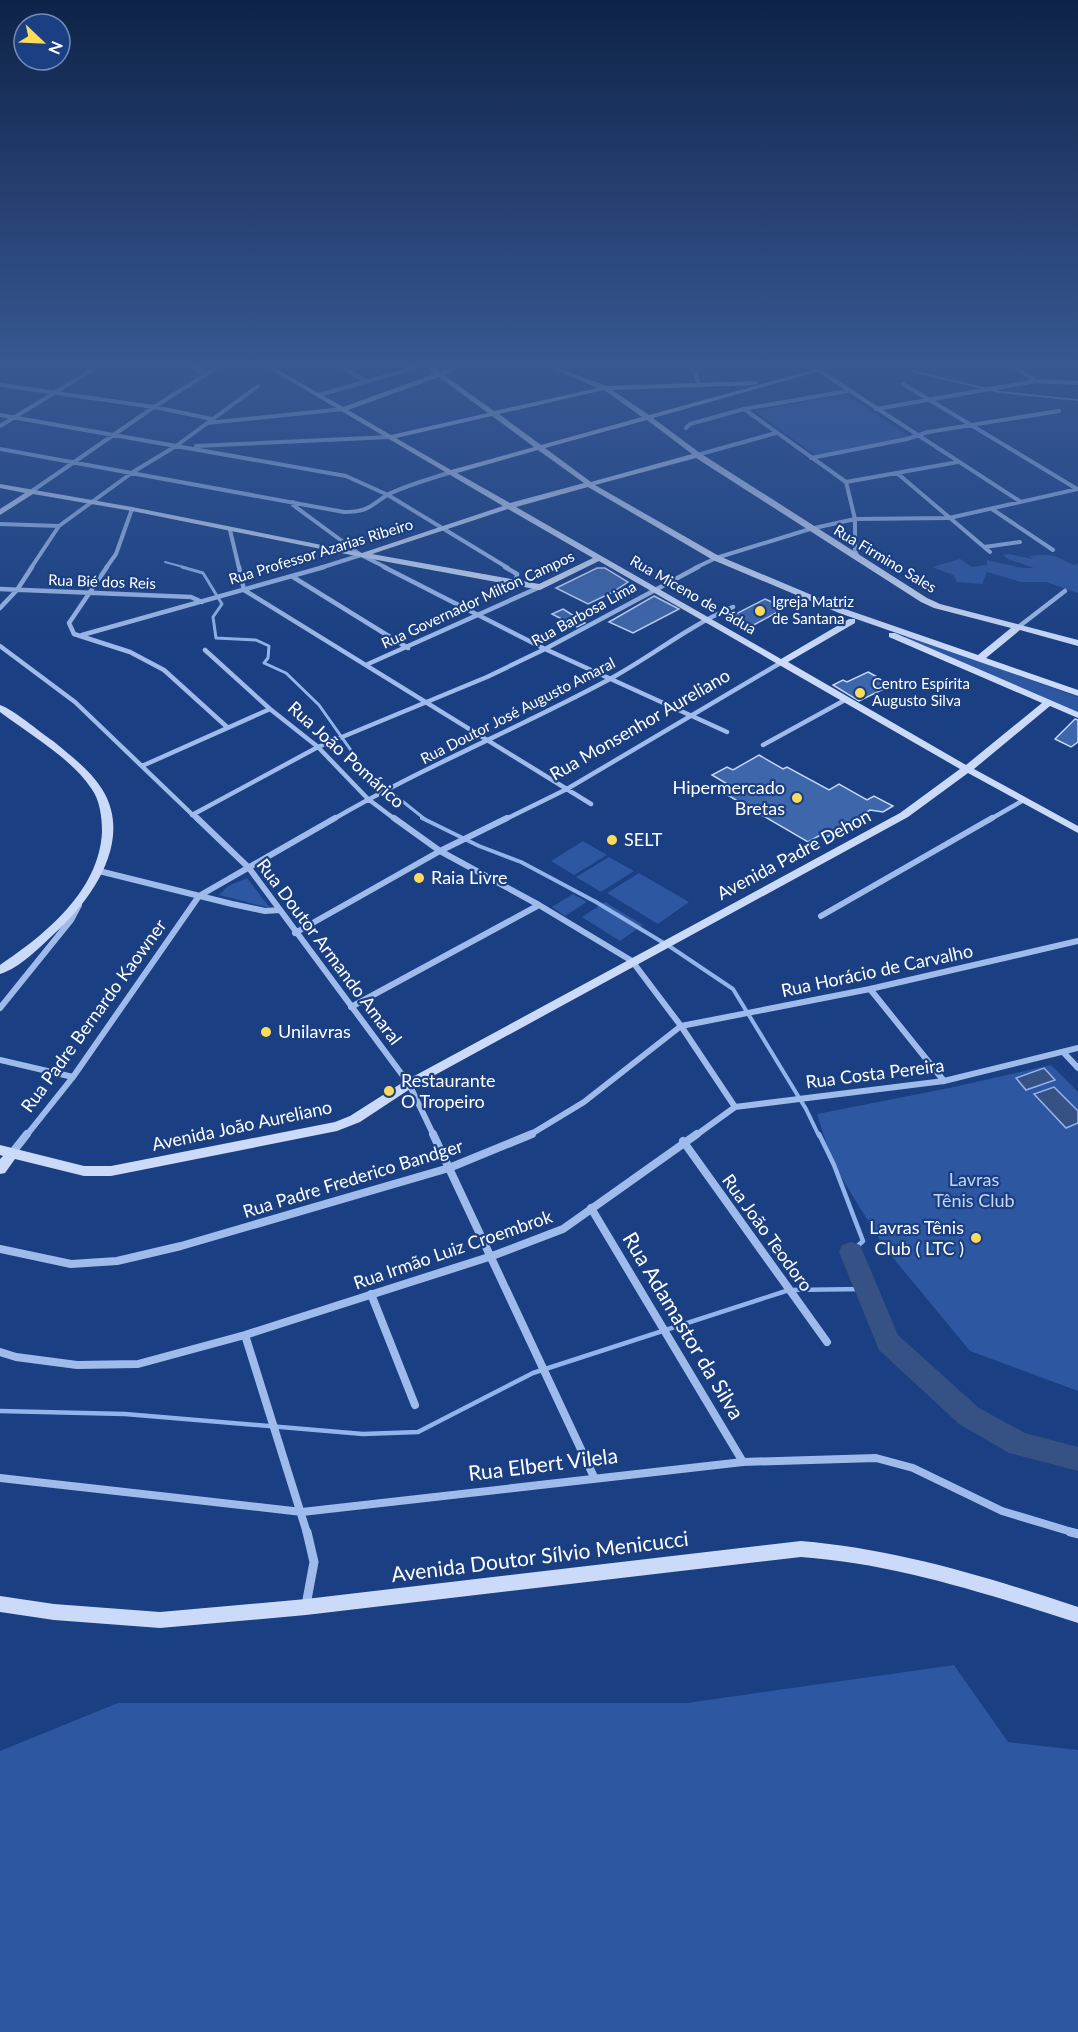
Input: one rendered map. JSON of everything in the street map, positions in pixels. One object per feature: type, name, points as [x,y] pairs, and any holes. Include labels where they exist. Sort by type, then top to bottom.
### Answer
[{"type":"main road","name":"Rua Miceno de Pádua","points":[[435,463],[966,770],[1078,830]]},
{"type":"main road","points":[[451,472],[486,463]]},
{"type":"main road","points":[[558,463],[588,483],[716,558],[910,638],[1078,715]]},
{"type":"main road","name":"Rua Professor Azarias Ribeiro","points":[[361,555],[509,506],[664,463]]},
{"type":"main road","name":"Rua Firmino Sales","points":[[710,463],[844,551],[937,606],[1078,643]]},
{"type":"main road","points":[[0,486],[540,587]]},
{"type":"main road","points":[[0,513],[32,491]]},
{"type":"main road","name":"Rua Governador Milton Campos","points":[[540,587],[598,558]]},
{"type":"main road","points":[[842,611],[852,621],[980,659],[1078,693]]},
{"type":"main road","name":"Rua Monsenhor Aureliano","points":[[782,662],[852,621]]},
{"type":"main road","points":[[980,659],[1017,628]]},
{"type":"main road","name":"Avenida Padre Dehon","points":[[632,961],[904,815],[966,770],[1048,703]]},
{"type":"main road","points":[[0,708],[56,750],[93,783],[106,809],[107,834],[99,871],[85,894],[35,945],[0,970]]},
{"type":"main road","name":"Avenida João Aureliano","points":[[6,1152],[84,1171],[111,1171],[337,1126],[355,1119],[409,1084],[632,961]]},
{"type":"main road","points":[[0,1169],[6,1152]]},
{"type":"main road","name":"Avenida Doutor Sílvio Menicucci","points":[[0,1604],[54,1612],[160,1620],[306,1606],[801,1549],[844,1551],[891,1559],[949,1574],[1078,1615]]},
{"type":"street","points":[[32,491],[74,463]]},
{"type":"street","points":[[80,463],[344,512],[362,512],[373,507],[388,495],[451,472]]},
{"type":"street","points":[[0,608],[17,590],[59,526],[148,463]]},
{"type":"street","points":[[279,463],[340,474],[388,495],[517,574],[516,582]]},
{"type":"street","points":[[818,463],[846,482],[855,519],[855,550],[859,560]]},
{"type":"street","points":[[846,482],[953,463]]},
{"type":"street","points":[[959,463],[1021,502]]},
{"type":"street","points":[[1034,463],[1078,489]]},
{"type":"street","points":[[897,473],[990,552]]},
{"type":"street","name":"Rua Barbosa Lima","points":[[192,815],[318,747],[428,702],[545,649],[716,558],[810,529],[855,519],[949,518],[1078,489]]},
{"type":"street","points":[[293,502],[293,505],[361,555],[545,649],[727,732]]},
{"type":"street","points":[[132,509],[116,554],[69,623],[74,634],[130,652],[164,670],[227,728]]},
{"type":"street","points":[[992,509],[1053,550]]},
{"type":"street","points":[[0,524],[59,526]]},
{"type":"street","points":[[230,530],[244,590],[368,664],[591,804]]},
{"type":"street","points":[[984,547],[1020,542]]},
{"type":"street","points":[[337,550],[346,548],[347,545]]},
{"type":"street","points":[[844,551],[855,550]]},
{"type":"street","name":"Rua Professor Azarias Ribeiro","points":[[81,636],[293,577],[361,555]]},
{"type":"street","points":[[384,566],[383,563],[386,561],[394,560]]},
{"type":"street","points":[[293,577],[408,648]]},
{"type":"street","name":"Rua Governador Milton Campos","points":[[368,664],[540,587]]},
{"type":"street","name":"Rua Bié dos Reis","points":[[0,589],[191,597],[203,602]]},
{"type":"street","points":[[1017,628],[1065,591]]},
{"type":"street","name":"Rua Doutor José Augusto Amaral","points":[[199,896],[368,799],[610,679],[705,619],[734,607]]},
{"type":"street","name":"Rua Doutor Armando Amaral","points":[[0,646],[75,702],[249,868],[409,1084],[492,1256],[594,1477]]},
{"type":"street","name":"Rua João Pomárico","points":[[205,650],[270,709],[318,747],[368,799],[440,850],[539,905],[632,961]]},
{"type":"street","name":"Rua Monsenhor Aureliano","points":[[295,933],[440,850],[567,789],[782,662]]},
{"type":"street","points":[[763,745],[845,700]]},
{"type":"street","points":[[142,766],[270,709]]},
{"type":"street","points":[[821,916],[1023,801]]},
{"type":"street","points":[[99,871],[199,896],[266,910],[280,910]]},
{"type":"street","points":[[0,1008],[71,920],[85,894]]},
{"type":"street","name":"Rua Padre Bernardo Kaowner","points":[[6,1152],[73,1077],[199,896]]},
{"type":"street","points":[[351,1007],[539,905]]},
{"type":"street","name":"Rua Horácio de Carvalho","points":[[681,1026],[870,989],[1078,941]]},
{"type":"street","points":[[632,961],[681,1026],[735,1107]]},
{"type":"street","points":[[870,989],[944,1081]]},
{"type":"street","name":"Rua Padre Frederico Bandger","points":[[0,1249],[71,1264],[117,1261],[203,1240],[449,1168],[536,1133],[584,1102],[681,1026]]},
{"type":"street","name":"Rua Costa Pereira","points":[[683,1142],[735,1107],[944,1081],[1078,1048]]},
{"type":"street","points":[[1064,1053],[1078,1068]]},
{"type":"street","points":[[0,1060],[73,1077]]},
{"type":"street","name":"Rua Irmão Luiz Croembrok","points":[[0,1352],[16,1357],[77,1365],[138,1364],[245,1335],[492,1256],[563,1229],[683,1142]]},
{"type":"street","name":"Rua João Teodoro","points":[[683,1142],[827,1342]]},
{"type":"street","name":"Rua Adamastor da Silva","points":[[591,1208],[743,1462]]},
{"type":"street","points":[[371,1294],[415,1405]]},
{"type":"street","points":[[245,1335],[302,1512],[314,1562],[306,1606]]},
{"type":"street","name":"Rua Elbert Vilela","points":[[0,1478],[302,1512],[594,1477],[743,1462],[876,1458],[913,1468],[1002,1511],[1078,1534]]},
{"type":"green space","points":[[1003,555],[1033,559],[1030,556],[1051,555],[1076,565],[1078,563],[1078,593],[1046,582],[1021,582],[987,572],[982,584],[957,582],[953,575],[932,567],[960,559],[972,567],[987,565],[987,560],[1023,568],[1034,568]]},
{"type":"green space","points":[[908,636],[1078,697],[1078,712],[904,638]]},
{"type":"green space","points":[[583,841],[607,855],[574,875],[551,861]]},
{"type":"green space","points":[[609,857],[634,871],[601,892],[576,877]]},
{"type":"green space","points":[[639,873],[689,902],[658,924],[607,893]]},
{"type":"green space","points":[[247,878],[270,908],[219,895],[228,886]]},
{"type":"green space","points":[[573,894],[587,902],[565,916],[552,907]]},
{"type":"green space","points":[[605,902],[643,925],[620,941],[582,917]]},
{"type":"green space","name":"Lavras Tênis Club","points":[[1051,1065],[1078,1092],[1078,1391],[970,1351],[884,1247],[832,1162],[817,1114]]},
{"type":"green space","points":[[954,1665],[1008,1742],[1078,1750],[1078,2032],[0,2032],[0,1751],[118,1703],[687,1703]]},
{"type":"shaded area","points":[[1044,1068],[1055,1080],[1026,1090],[1016,1078]]},
{"type":"shaded area","points":[[1054,1087],[1078,1111],[1078,1123],[1066,1128],[1034,1094]]},
{"type":"building","points":[[597,568],[605,568],[628,582],[588,604],[556,588]]},
{"type":"building","points":[[654,596],[679,609],[633,633],[609,622]]},
{"type":"building","name":"Igreja Matriz de Santana","points":[[765,599],[785,608],[750,627],[730,617]]},
{"type":"building","points":[[563,609],[585,623],[577,627],[552,614]]},
{"type":"building","name":"Centro Espírita Augusto Silva","points":[[868,672],[892,685],[859,701],[833,685],[843,680],[847,682]]},
{"type":"building","points":[[1075,719],[1078,720],[1078,742],[1071,747],[1055,739]]},
{"type":"building","name":"Hipermercado Bretas","points":[[759,755],[829,790],[839,784],[867,800],[874,796],[893,806],[883,812],[870,810],[827,837],[822,834],[808,842],[719,790],[729,785],[712,775],[727,767],[733,770]]},
{"type":"waterway","points":[[165,562],[187,568]]},
{"type":"waterway","points":[[182,567],[203,573],[222,604],[213,617],[216,638],[256,640],[269,646],[268,658],[264,663],[286,673],[319,705],[367,773],[426,820]]},
{"type":"waterway","points":[[422,818],[426,820]]},
{"type":"waterway","points":[[426,820],[479,846],[521,862],[596,902],[672,948],[733,989],[806,1109],[819,1136]]},
{"type":"waterway","points":[[819,1134],[834,1165],[863,1241],[851,1252]]},
{"type":"waterway","points":[[851,1252],[888,1342],[969,1416],[1019,1444],[1078,1459]]},
{"type":"waterway","points":[[0,1411],[125,1414],[363,1434],[418,1432],[533,1373],[789,1290],[866,1289]]},
{"type":"place","name":"Igreja Matriz de Santana","points":[[760,611]]},
{"type":"place","name":"Centro Espírita Augusto Silva","points":[[860,693]]},
{"type":"place","name":"Hipermercado Bretas","points":[[797,798]]},
{"type":"place","name":"SELT","points":[[612,840]]},
{"type":"place","name":"Raia Livre","points":[[419,878]]},
{"type":"place","name":"Unilavras","points":[[266,1032]]},
{"type":"place","name":"Restaurante O Tropeiro","points":[[389,1091]]},
{"type":"place","name":"Lavras Tênis Club ( LTC )","points":[[976,1238]]}]
